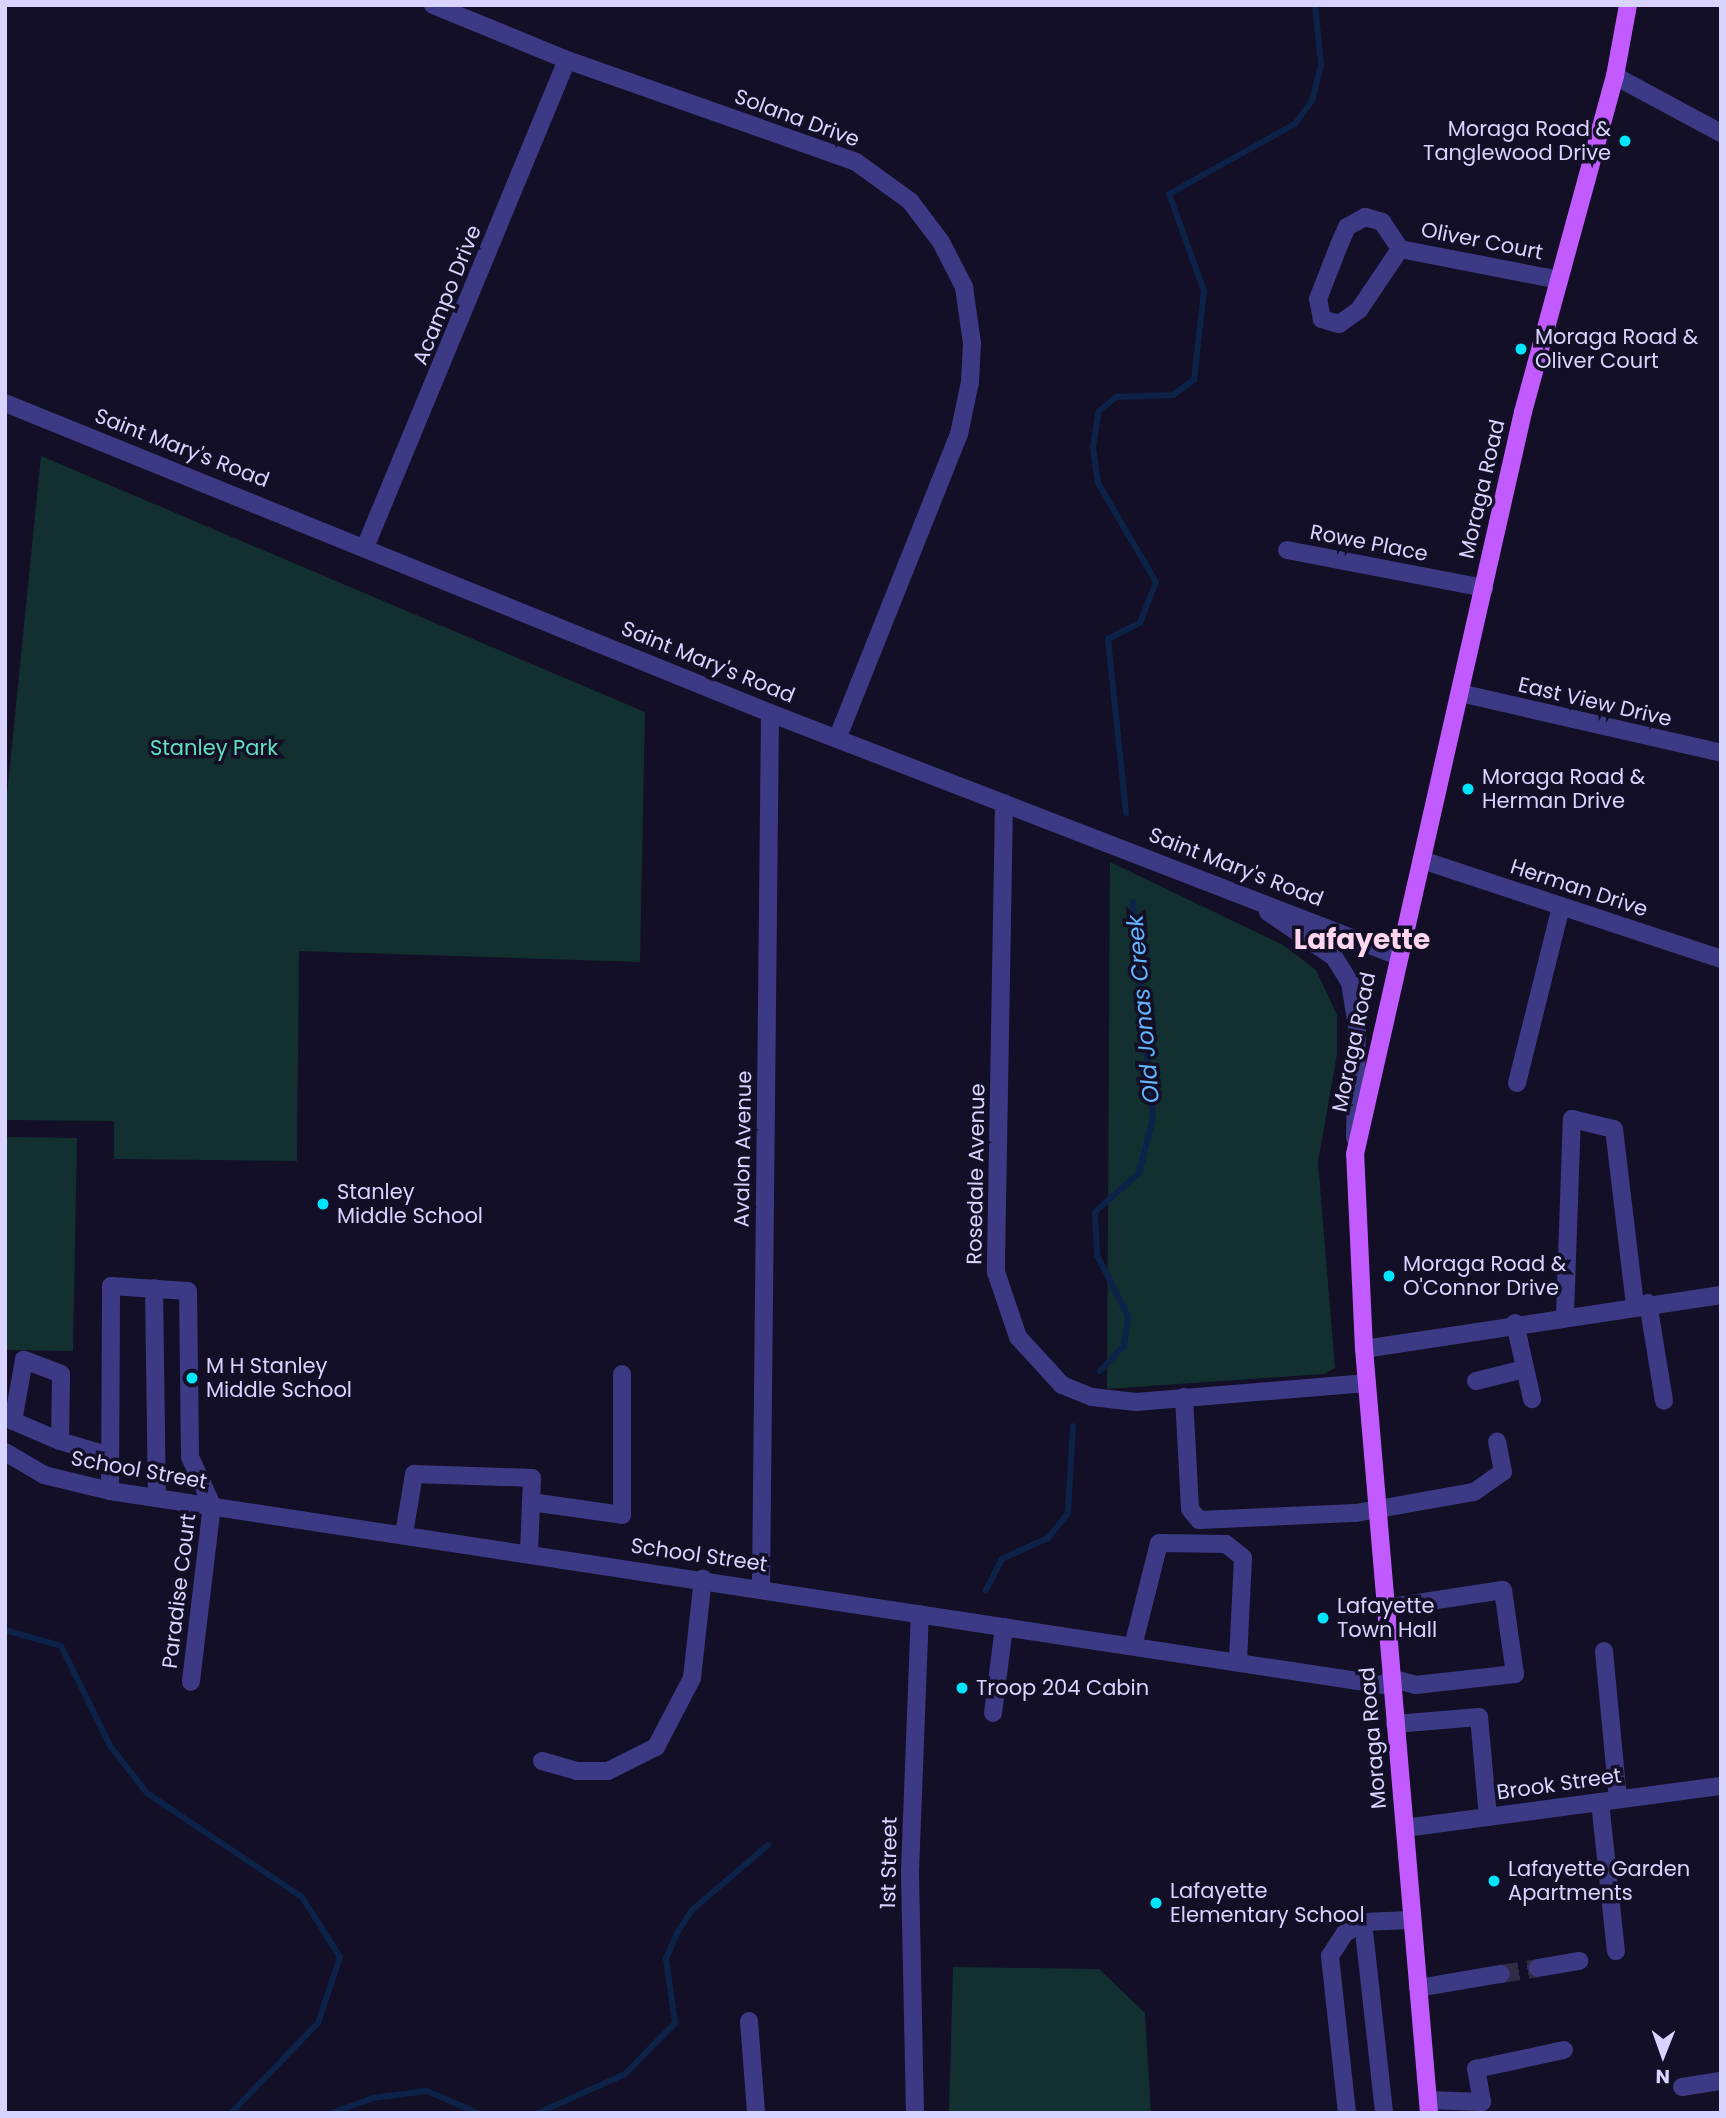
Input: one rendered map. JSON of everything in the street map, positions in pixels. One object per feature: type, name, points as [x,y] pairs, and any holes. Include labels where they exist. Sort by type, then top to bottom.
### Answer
[{"type":"main road","name":"Moraga Road","points":[[1429,2106],[1364,1349],[1355,1154],[1396,955],[1422,860],[1555,279],[1615,76],[1628,5]]},
{"type":"street","name":"Solana Drive","points":[[433,5],[567,60],[856,162],[910,201],[964,287],[972,343],[959,434],[837,740]]},
{"type":"street","name":"Acampo Drive","points":[[366,545],[567,60]]},
{"type":"street","points":[[1615,76],[1721,133]]},
{"type":"street","name":"Oliver Court","points":[[1400,248],[1359,310],[1339,324],[1322,318],[1318,299],[1348,227],[1365,217],[1382,222],[1400,248],[1555,279]]},
{"type":"street","name":"Saint Mary's Road","points":[[5,403],[366,545],[837,740],[1233,889],[1396,955]]},
{"type":"street","name":"Rowe Place","points":[[1287,550],[1484,588]]},
{"type":"street","name":"East View Drive","points":[[1460,693],[1721,752]]},
{"type":"street","name":"Avalon Avenue","points":[[761,1587],[770,713]]},
{"type":"street","name":"Rosedale Avenue","points":[[1004,803],[996,1272],[1003,1306],[1038,1366],[1062,1385],[1092,1396],[1136,1402],[1367,1383]]},
{"type":"street","name":"Herman Drive","points":[[1422,860],[1721,959]]},
{"type":"street","points":[[1233,889],[1334,957],[1350,983],[1356,1026],[1355,1154]]},
{"type":"street","points":[[1517,1083],[1561,906]]},
{"type":"street","points":[[1565,1315],[1572,1119],[1614,1129],[1642,1304],[1664,1401]]},
{"type":"street","points":[[110,1491],[111,1286],[188,1291],[190,1457],[212,1505]]},
{"type":"street","points":[[154,1288],[157,1498]]},
{"type":"street","points":[[1364,1349],[1565,1315],[1721,1295]]},
{"type":"street","points":[[1515,1323],[1532,1399]]},
{"type":"street","points":[[1476,1381],[1525,1369]]},
{"type":"street","points":[[531,1502],[622,1515],[622,1374]]},
{"type":"street","points":[[1184,1398],[1190,1509],[1199,1520],[1377,1511],[1475,1492],[1503,1472],[1497,1442]]},
{"type":"street","points":[[60,1441],[110,1456]]},
{"type":"street","name":"School Street","points":[[5,1452],[44,1475],[110,1491],[703,1578],[1238,1662],[1416,1685],[1515,1674],[1503,1590],[1385,1608]]},
{"type":"street","points":[[404,1534],[414,1474],[532,1478],[529,1552]]},
{"type":"street","name":"Paradise Court","points":[[191,1682],[212,1505]]},
{"type":"street","points":[[1133,1646],[1159,1543],[1226,1544],[1243,1558],[1238,1662]]},
{"type":"street","points":[[542,1761],[577,1772],[608,1771],[656,1747],[692,1678],[703,1578]]},
{"type":"street","name":"1st Street","points":[[915,2113],[910,1871],[920,1614]]},
{"type":"street","points":[[993,1713],[1004,1627]]},
{"type":"street","points":[[1604,1651],[1616,1951]]},
{"type":"street","points":[[1395,1724],[1479,1717],[1488,1817]]},
{"type":"street","name":"Brook Street","points":[[1405,1828],[1721,1786]]},
{"type":"street","points":[[1347,2113],[1329,1956],[1345,1933],[1363,1922],[1411,1920]]},
{"type":"street","points":[[1363,1922],[1384,2113]]},
{"type":"street","points":[[1538,1968],[1579,1961]]},
{"type":"street","points":[[1418,1989],[1501,1974]]},
{"type":"street","points":[[750,2021],[756,2113]]},
{"type":"street","points":[[1429,2106],[1484,2107],[1476,2069],[1564,2050]]},
{"type":"street","points":[[1682,2087],[1721,2081]]},
{"type":"green space","name":"Stanley Park","points":[[41,456],[645,712],[640,962],[299,951],[297,1161],[114,1159],[114,1121],[5,1120],[5,815]]},
{"type":"green space","points":[[1110,862],[1283,945],[1316,970],[1337,1015],[1337,1054],[1318,1162],[1335,1368],[1324,1374],[1107,1389]]},
{"type":"green space","points":[[5,1137],[77,1138],[73,1351],[5,1350]]},
{"type":"green space","points":[[953,1967],[1099,1969],[1145,2013],[1151,2113],[949,2113]]},
{"type":"waterway","name":"Old Jonas Creek","points":[[1126,813],[1108,639],[1140,623],[1156,582],[1098,483],[1093,447],[1099,411],[1116,397],[1173,395],[1194,380],[1204,291],[1169,194],[1295,124],[1312,101],[1321,64],[1315,5]]},
{"type":"waterway","name":"Old Jonas Creek","points":[[1100,1371],[1124,1345],[1128,1316],[1097,1255],[1095,1212],[1139,1173],[1153,1118],[1133,902]]},
{"type":"waterway","name":"Old Jonas Creek","points":[[986,1590],[1002,1559],[1048,1538],[1068,1513],[1073,1426]]},
{"type":"waterway","points":[[5,1630],[61,1646],[111,1747],[147,1793],[302,1897],[340,1957],[318,2023],[231,2113]]},
{"type":"waterway","name":"Old Jonas Creek","points":[[538,2113],[625,2074],[675,2023],[666,1959],[677,1933],[692,1910],[768,1845]]},
{"type":"waterway","name":"Old Jonas Creek","points":[[332,2113],[373,2098],[427,2091],[478,2113]]},
{"type":"tunnel","points":[[1501,1974],[1538,1968]]},
{"type":"place","name":"Moraga Road & Tanglewood Drive","points":[[1625,141]]},
{"type":"place","name":"Moraga Road & Oliver Court","points":[[1521,349]]},
{"type":"place","name":"Moraga Road & Herman Drive","points":[[1468,789]]},
{"type":"place","name":"Stanley Middle School","points":[[323,1204]]},
{"type":"place","name":"Moraga Road & O'Connor Drive","points":[[1389,1276]]},
{"type":"place","name":"M H Stanley Middle School","points":[[192,1378]]},
{"type":"place","name":"Lafayette Town Hall","points":[[1323,1618]]},
{"type":"place","name":"Troop 204 Cabin","points":[[962,1688]]},
{"type":"place","name":"Lafayette Garden Apartments","points":[[1494,1881]]},
{"type":"place","name":"Lafayette Elementary School","points":[[1156,1903]]},
{"type":"district","name":"Lafayette","points":[[1362,940]]}]
